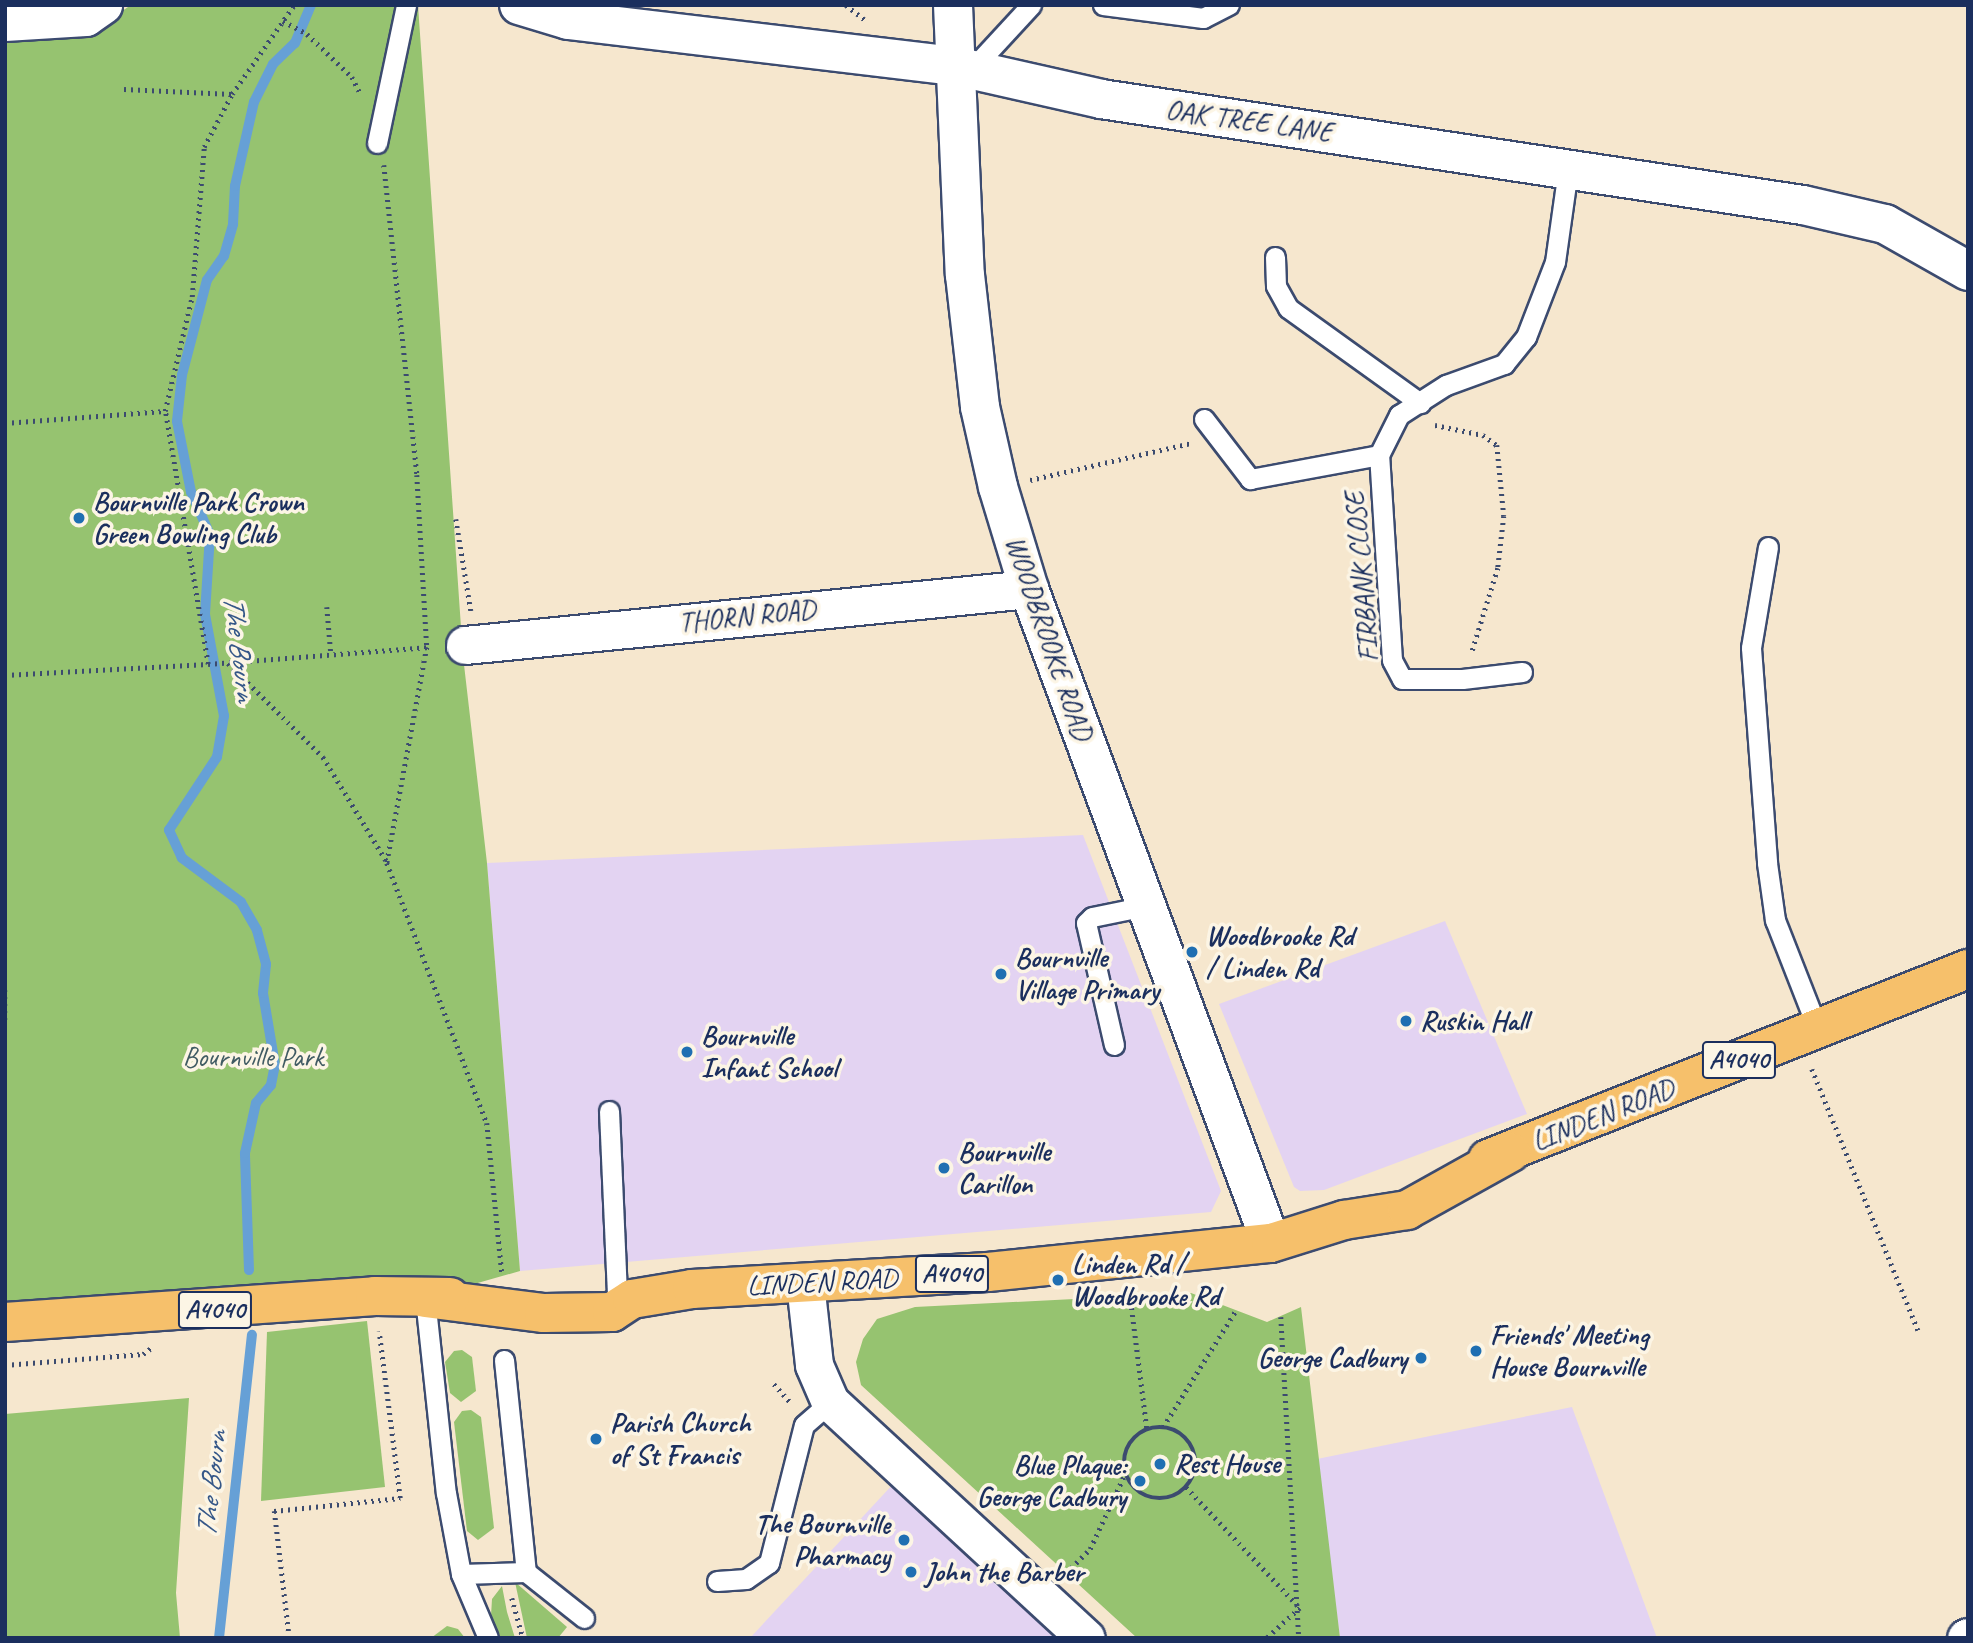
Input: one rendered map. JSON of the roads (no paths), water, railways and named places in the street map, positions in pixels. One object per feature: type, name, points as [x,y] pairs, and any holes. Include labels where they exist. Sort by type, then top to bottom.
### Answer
[{"type":"highway","name":"LINDEN ROAD","points":[[5,1322],[375,1296],[425,1298],[625,1295],[988,1272],[1270,1243],[1344,1220],[1407,1210],[1511,1152],[1968,969]]},
{"type":"street","points":[[5,22],[86,17],[103,5]]},
{"type":"street","name":"OAK TREE LANE","points":[[519,5],[963,67],[1101,99],[1803,205],[1885,224],[1968,271]]},
{"type":"street","name":"WOODBROOKE ROAD","points":[[953,5],[963,67],[965,275],[980,407],[998,487],[1029,589],[1270,1243]]},
{"type":"street","name":"THORN ROAD","points":[[470,644],[1029,589]]},
{"type":"street","points":[[805,1283],[814,1366],[830,1402],[1086,1638]]},
{"type":"lane","points":[[378,139],[406,5]]},
{"type":"lane","points":[[963,67],[1031,5]]},
{"type":"lane","points":[[1103,5],[1203,18],[1229,5]]},
{"type":"lane","points":[[1275,257],[1276,286],[1288,308],[1420,403],[1446,385],[1504,364],[1526,337],[1555,262],[1568,170]]},
{"type":"lane","name":"FIRBANK CLOSE","points":[[1420,403],[1399,415],[1379,455],[1392,660],[1402,679],[1462,679],[1522,672]]},
{"type":"lane","points":[[1204,419],[1250,479],[1379,455]]},
{"type":"lane","points":[[1768,547],[1751,648],[1767,863],[1775,920],[1808,1032]]},
{"type":"lane","points":[[1114,1045],[1086,923],[1092,917],[1146,906]]},
{"type":"lane","points":[[609,1111],[625,1295]]},
{"type":"lane","points":[[425,1298],[446,1493],[461,1574],[488,1638]]},
{"type":"lane","points":[[505,1360],[526,1572]]},
{"type":"lane","points":[[717,1581],[746,1579],[769,1563],[804,1425],[830,1402]]},
{"type":"lane","points":[[461,1574],[526,1572],[584,1618]]},
{"type":"waterway","name":"The Bourn","points":[[249,1270],[245,1153],[256,1103],[271,1085],[275,1065],[263,993],[266,964],[257,930],[241,902],[182,858],[169,830],[217,757],[224,716],[205,614],[210,535],[191,492],[177,421],[182,375],[207,280],[224,256],[233,224],[235,186],[254,102],[273,64],[295,43],[311,5]]},
{"type":"waterway","name":"The Bourn","points":[[219,1638],[252,1335]]},
{"type":"place","name":"Bournville Park Crown Green Bowling Club","points":[[79,518]]},
{"type":"place","name":"Woodbrooke Rd / Linden Rd","points":[[1192,952]]},
{"type":"place","name":"Bournville Village Primary","points":[[1001,974]]},
{"type":"place","name":"Ruskin Hall","points":[[1406,1021]]},
{"type":"place","name":"Bournville Infant School","points":[[687,1052]]},
{"type":"place","name":"Bournville Carillon","points":[[944,1168]]},
{"type":"place","name":"Linden Rd / Woodbrooke Rd","points":[[1058,1280]]},
{"type":"place","name":"Friends' Meeting House Bournville","points":[[1476,1351]]},
{"type":"place","name":"George Cadbury","points":[[1421,1358]]},
{"type":"place","name":"Parish Church of St Francis","points":[[596,1439]]},
{"type":"place","name":"Rest House","points":[[1160,1464]]},
{"type":"place","name":"Blue Plaque: George Cadbury","points":[[1140,1481]]},
{"type":"place","name":"The Bournville Pharmacy","points":[[904,1540]]},
{"type":"place","name":"John the Barber","points":[[911,1572]]},
{"type":"park label","name":"Bournville Park","points":[[253,1057]]}]
